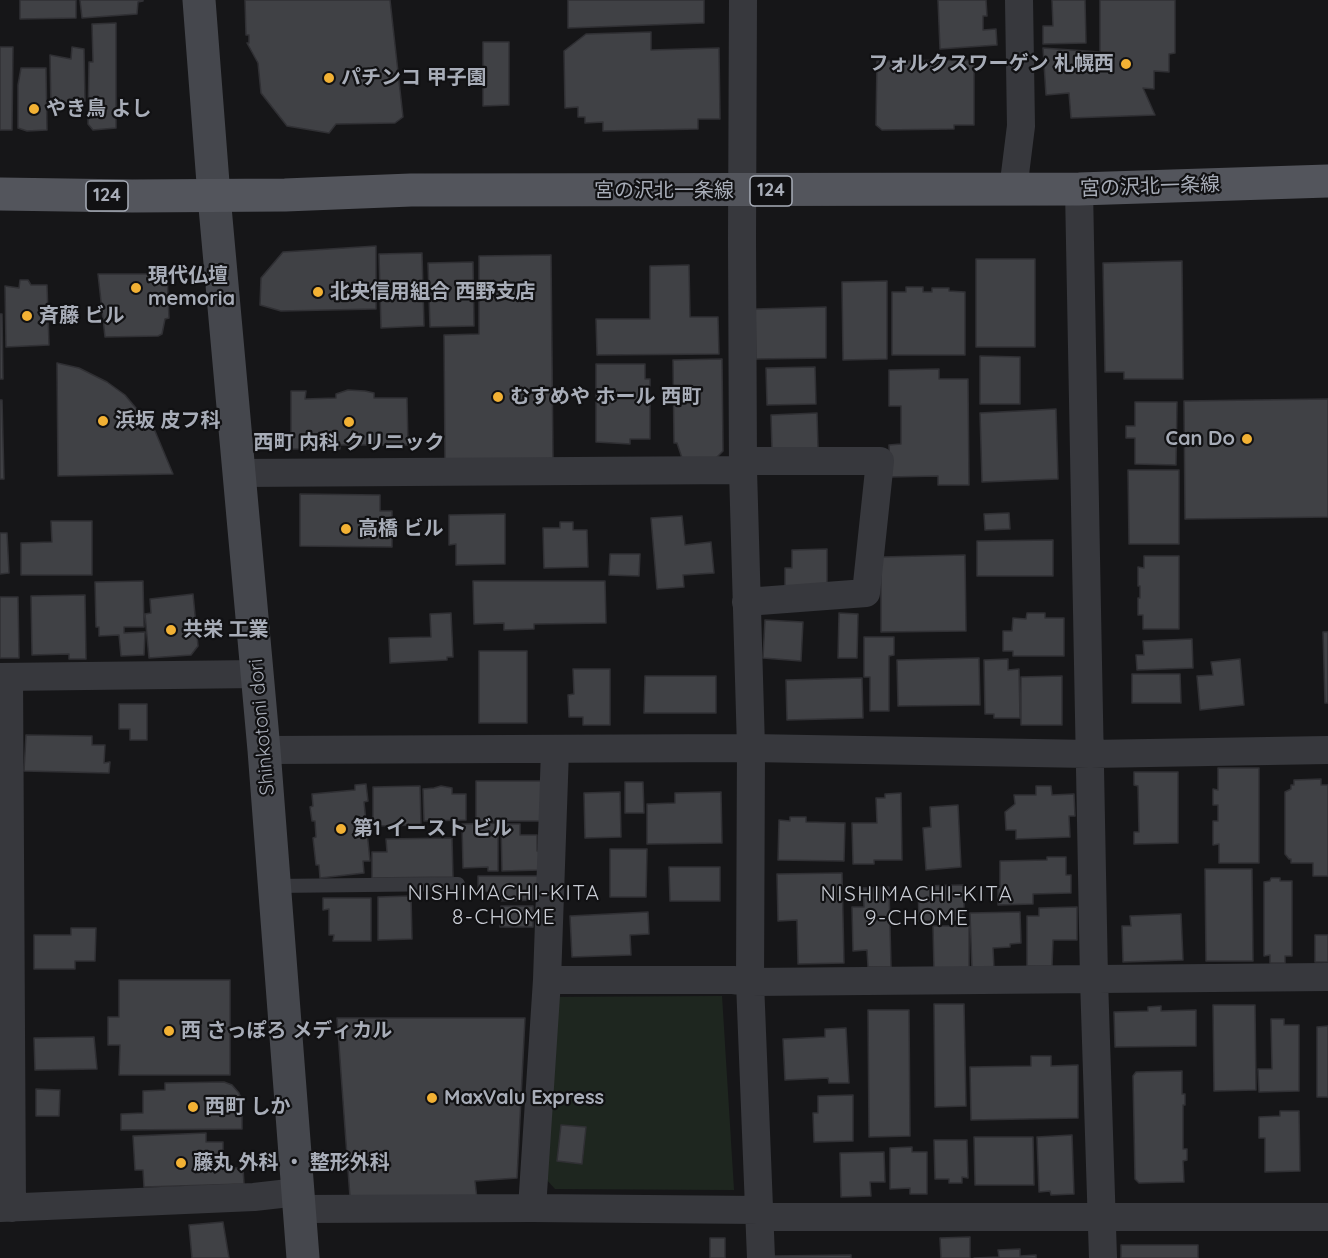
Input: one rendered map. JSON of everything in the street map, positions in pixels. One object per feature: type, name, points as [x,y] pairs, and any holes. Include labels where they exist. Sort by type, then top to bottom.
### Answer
[{"type":"main road","name":"宮の沢北一条線","points":[[0,194],[214,196],[411,190],[1013,190],[1328,181]]},
{"type":"street","name":"Shinkotoni dori","points":[[199,0],[238,474],[258,674],[303,1258]]},
{"type":"street","points":[[743,0],[743,466],[751,748],[750,982],[761,1258]]},
{"type":"street","points":[[1013,190],[1021,126],[1019,0]]},
{"type":"street","points":[[1079,189],[1094,979],[1103,1258]]},
{"type":"street","points":[[238,474],[743,466],[880,461],[866,593],[746,602]]},
{"type":"street","points":[[258,674],[5,677],[6,1208],[254,1197],[298,1201],[760,1213],[1328,1217]]},
{"type":"street","points":[[264,750],[751,748],[1089,754],[1328,750]]},
{"type":"street","points":[[532,1208],[547,980],[555,750]]},
{"type":"street","points":[[547,980],[732,980],[750,982],[1328,977]]},
{"type":"lane","points":[[273,886],[458,884]]},
{"type":"shaded area","points":[[722,996],[734,1190],[555,1189],[546,1179],[552,997]]},
{"type":"building","points":[[20,0],[76,0],[76,18],[20,19]]},
{"type":"building","points":[[80,0],[143,1],[138,2],[137,14],[82,18]]},
{"type":"building","name":"パチンコ 甲子園","points":[[245,0],[390,0],[403,117],[395,123],[336,124],[329,133],[287,126],[261,93],[258,63],[247,43],[249,43],[249,35],[246,35]]},
{"type":"building","points":[[568,0],[704,0],[704,23],[568,28]]},
{"type":"building","points":[[938,0],[986,0],[987,16],[983,16],[983,30],[996,29],[997,45],[940,49]]},
{"type":"building","points":[[1052,0],[1085,0],[1086,43],[1043,44],[1043,26],[1053,26]]},
{"type":"building","points":[[1100,0],[1175,0],[1175,53],[1169,54],[1169,72],[1154,71],[1154,89],[1143,88],[1155,115],[1071,118],[1069,93],[1046,95],[1043,48],[1100,52]]},
{"type":"building","points":[[116,23],[116,128],[93,130],[88,124],[89,62],[93,62],[92,24]]},
{"type":"building","points":[[651,32],[651,50],[719,48],[720,119],[698,119],[698,129],[603,131],[603,122],[585,123],[585,117],[578,117],[578,107],[565,108],[564,51],[586,34]]},
{"type":"building","points":[[483,42],[509,42],[509,105],[483,106]]},
{"type":"building","points":[[0,47],[13,47],[12,130],[0,130]]},
{"type":"building","points":[[72,47],[84,49],[85,101],[63,103],[63,110],[51,110],[50,55],[71,59]]},
{"type":"building","points":[[974,60],[974,125],[954,125],[954,129],[882,130],[876,125],[877,61]]},
{"type":"building","points":[[21,68],[46,68],[47,130],[27,131],[18,128],[18,85]]},
{"type":"building","name":"北央信用組合 西野支店","points":[[376,246],[376,309],[281,311],[260,305],[261,278],[283,252]]},
{"type":"building","points":[[422,253],[424,326],[381,328],[379,254]]},
{"type":"building","name":"むすめや ホール 西町","points":[[551,255],[553,460],[445,461],[444,335],[479,334],[479,256]]},
{"type":"building","points":[[976,259],[1035,259],[1035,347],[976,347]]},
{"type":"building","points":[[1182,261],[1183,379],[1124,379],[1124,372],[1105,372],[1103,263]]},
{"type":"building","points":[[473,262],[474,326],[430,327],[428,263]]},
{"type":"building","points":[[689,265],[690,317],[718,317],[719,354],[597,355],[596,319],[650,319],[650,266]]},
{"type":"building","points":[[98,274],[167,274],[169,318],[165,319],[162,334],[105,337]]},
{"type":"building","name":"斉藤 ビル","points":[[20,280],[28,280],[31,285],[47,285],[49,345],[6,347],[5,286],[19,288]]},
{"type":"building","points":[[887,281],[887,359],[843,360],[842,282]]},
{"type":"building","points":[[906,287],[923,287],[923,292],[932,292],[932,288],[949,288],[949,291],[965,292],[965,355],[892,355],[892,292],[906,292]]},
{"type":"building","points":[[826,307],[826,358],[756,359],[755,309]]},
{"type":"building","points":[[0,314],[2,314],[3,379],[0,379]]},
{"type":"building","points":[[980,356],[1020,357],[1020,404],[980,404]]},
{"type":"building","points":[[722,359],[723,451],[714,460],[683,461],[677,443],[674,443],[673,360]]},
{"type":"building","name":"浜坂 皮フ科","points":[[57,363],[79,368],[107,382],[125,395],[155,431],[173,474],[58,476]]},
{"type":"building","points":[[596,364],[645,364],[645,379],[650,379],[650,439],[630,439],[630,444],[596,442]]},
{"type":"building","points":[[815,367],[816,404],[767,405],[766,368]]},
{"type":"building","points":[[939,369],[939,379],[968,379],[969,485],[938,485],[938,476],[890,477],[889,445],[901,444],[901,406],[889,406],[889,370]]},
{"type":"building","name":"西町 内科 クリニック","points":[[348,390],[374,393],[374,398],[407,398],[408,445],[340,445],[340,449],[291,449],[291,391],[306,391],[305,399],[336,398],[336,394]]},
{"type":"building","points":[[1328,399],[1328,517],[1185,519],[1184,401]]},
{"type":"building","points":[[0,400],[2,400],[4,479],[0,479]]},
{"type":"building","points":[[1135,402],[1177,402],[1176,465],[1135,464],[1135,438],[1126,438],[1126,426],[1135,426]]},
{"type":"building","points":[[1056,409],[1058,479],[982,482],[980,413]]},
{"type":"building","points":[[817,413],[818,448],[772,450],[771,415]]},
{"type":"building","points":[[1128,470],[1179,470],[1179,544],[1129,544]]},
{"type":"building","name":"高橋 ビル","points":[[300,494],[380,495],[380,511],[392,511],[392,547],[300,546]]},
{"type":"building","points":[[1009,513],[1010,529],[985,530],[984,514]]},
{"type":"building","points":[[505,514],[505,564],[456,565],[456,544],[449,545],[449,515]]},
{"type":"building","points":[[682,516],[685,545],[711,542],[714,573],[683,575],[684,587],[657,589],[651,518]]},
{"type":"building","points":[[51,521],[92,521],[92,575],[21,575],[21,543],[52,542]]},
{"type":"building","points":[[560,522],[573,522],[573,530],[587,530],[588,567],[544,568],[543,528],[560,528]]},
{"type":"building","points":[[0,533],[7,533],[9,573],[0,574]]},
{"type":"building","points":[[1053,540],[1053,576],[977,576],[977,541]]},
{"type":"building","points":[[827,549],[827,586],[785,587],[785,568],[792,568],[792,550]]},
{"type":"building","points":[[610,554],[640,554],[639,576],[609,575]]},
{"type":"building","points":[[965,555],[966,631],[881,632],[881,557]]},
{"type":"building","points":[[1144,556],[1179,556],[1179,629],[1143,629],[1143,615],[1138,615],[1140,586],[1138,586],[1138,567],[1144,568]]},
{"type":"building","points":[[143,581],[144,627],[124,627],[124,633],[145,632],[144,655],[121,656],[119,635],[99,636],[99,627],[96,627],[95,582]]},
{"type":"building","points":[[473,581],[605,581],[606,623],[534,624],[534,629],[504,630],[504,623],[474,624]]},
{"type":"building","name":"共栄 工業","points":[[193,594],[198,646],[191,655],[149,658],[145,614],[151,613],[150,599]]},
{"type":"building","points":[[85,595],[86,659],[69,659],[69,654],[32,655],[31,596]]},
{"type":"building","points":[[0,597],[18,597],[19,658],[0,658]]},
{"type":"building","points":[[451,613],[453,657],[447,657],[447,660],[390,663],[389,638],[431,637],[430,614]]},
{"type":"building","points":[[839,613],[858,614],[857,658],[838,658]]},
{"type":"building","points":[[1027,613],[1045,613],[1045,618],[1064,618],[1064,656],[1013,656],[1013,651],[1003,651],[1003,631],[1012,631],[1013,618],[1026,619]]},
{"type":"building","points":[[765,620],[803,622],[801,661],[763,658]]},
{"type":"building","points":[[1323,632],[1328,632],[1328,703],[1325,703]]},
{"type":"building","points":[[864,637],[894,637],[894,655],[889,656],[889,711],[870,711],[870,677],[864,677]]},
{"type":"building","points":[[1192,639],[1193,668],[1137,670],[1136,655],[1144,655],[1143,641]]},
{"type":"building","points":[[479,651],[527,651],[527,723],[479,723]]},
{"type":"building","points":[[979,658],[980,705],[898,706],[897,660]]},
{"type":"building","points":[[1008,659],[1008,670],[1019,669],[1020,718],[994,718],[994,714],[985,714],[984,660]]},
{"type":"building","points":[[1240,659],[1244,705],[1200,710],[1197,676],[1213,675],[1211,662]]},
{"type":"building","points":[[573,669],[610,669],[610,725],[583,725],[583,717],[569,717],[568,695],[574,694]]},
{"type":"building","points":[[1132,674],[1180,674],[1181,703],[1132,703]]},
{"type":"building","points":[[645,676],[716,676],[716,713],[644,713]]},
{"type":"building","points":[[1062,676],[1062,725],[1021,725],[1021,677]]},
{"type":"building","points":[[862,678],[863,718],[787,720],[786,680]]},
{"type":"building","points":[[119,704],[147,704],[147,740],[130,740],[130,729],[119,729]]},
{"type":"building","points":[[26,735],[92,736],[92,745],[105,745],[104,763],[110,762],[109,773],[24,771]]},
{"type":"building","points":[[1218,768],[1259,768],[1259,863],[1219,863],[1219,844],[1213,845],[1213,821],[1218,821],[1218,805],[1213,805],[1213,789],[1218,790]]},
{"type":"building","points":[[1134,772],[1178,772],[1178,843],[1134,844],[1134,832],[1139,832],[1138,786],[1134,785]]},
{"type":"building","points":[[1321,779],[1321,785],[1328,785],[1328,876],[1313,876],[1313,863],[1291,863],[1291,859],[1285,854],[1285,792],[1291,789],[1291,785],[1294,785],[1294,780]]},
{"type":"building","points":[[476,781],[542,781],[541,821],[476,821]]},
{"type":"building","points":[[625,782],[643,782],[644,813],[625,813]]},
{"type":"building","name":"第1 イースト ビル","points":[[366,784],[368,801],[364,802],[370,861],[363,861],[364,873],[320,878],[313,838],[316,837],[315,821],[312,821],[310,807],[313,806],[312,794],[355,790],[355,785]]},
{"type":"building","points":[[420,786],[421,825],[373,826],[373,787]]},
{"type":"building","points":[[441,786],[452,788],[452,794],[466,794],[466,820],[424,821],[423,789]]},
{"type":"building","points":[[1036,786],[1051,786],[1052,795],[1074,794],[1075,816],[1069,816],[1070,837],[1016,839],[1016,830],[1006,830],[1005,812],[1015,804],[1014,795],[1036,795]]},
{"type":"building","points":[[620,792],[621,837],[585,838],[584,793]]},
{"type":"building","points":[[721,792],[722,843],[647,844],[647,804],[675,803],[675,793]]},
{"type":"building","points":[[901,793],[902,860],[874,860],[874,864],[853,864],[852,823],[877,823],[876,798],[885,798],[885,794]]},
{"type":"building","points":[[958,805],[961,867],[926,870],[923,828],[931,827],[930,807]]},
{"type":"building","points":[[790,817],[806,817],[806,822],[845,823],[844,861],[778,860],[779,820],[790,821]]},
{"type":"building","points":[[498,823],[498,871],[488,871],[488,867],[463,868],[462,824]]},
{"type":"building","points":[[501,824],[520,824],[520,835],[537,835],[537,851],[540,851],[541,870],[502,871]]},
{"type":"building","points":[[452,838],[453,877],[372,878],[372,852],[387,852],[386,839]]},
{"type":"building","points":[[610,849],[647,849],[646,897],[610,897]]},
{"type":"building","points":[[1047,857],[1066,857],[1066,875],[1071,875],[1071,893],[1033,894],[1033,904],[998,905],[1000,861],[1047,860]]},
{"type":"building","points":[[669,867],[720,867],[720,901],[670,901]]},
{"type":"building","points":[[1205,869],[1252,869],[1253,961],[1206,961]]},
{"type":"building","points":[[842,873],[844,963],[798,964],[797,920],[778,921],[777,874]]},
{"type":"building","points":[[478,876],[538,876],[539,900],[499,901],[498,891],[478,892]]},
{"type":"building","points":[[1271,878],[1292,881],[1292,956],[1285,956],[1285,963],[1270,963],[1270,955],[1264,956],[1264,882],[1270,881]]},
{"type":"building","points":[[964,885],[964,920],[919,921],[918,886]]},
{"type":"building","points":[[889,887],[891,967],[868,967],[867,950],[853,951],[852,907],[864,907],[863,888]]},
{"type":"building","points":[[411,896],[412,939],[378,940],[378,897]]},
{"type":"building","points":[[323,898],[371,898],[371,941],[333,941],[334,935],[329,935],[329,909],[323,910]]},
{"type":"building","points":[[501,906],[533,906],[533,927],[500,927]]},
{"type":"building","points":[[1077,907],[1077,940],[1053,940],[1052,966],[1027,966],[1027,916],[1039,916],[1039,908]]},
{"type":"building","points":[[648,912],[649,934],[630,935],[631,955],[572,957],[570,916]]},
{"type":"building","points":[[1020,912],[1021,943],[1010,944],[1010,947],[993,948],[994,969],[972,969],[970,913]]},
{"type":"building","points":[[1181,914],[1183,960],[1123,962],[1122,926],[1131,926],[1130,916]]},
{"type":"building","points":[[933,926],[969,926],[969,971],[934,971]]},
{"type":"building","points":[[71,928],[96,928],[95,961],[75,961],[75,969],[34,969],[34,935],[71,935]]},
{"type":"building","points":[[1315,935],[1328,935],[1328,962],[1315,962]]},
{"type":"building","name":"西 さっぽろ メディカル","points":[[119,980],[230,980],[230,1075],[119,1075],[120,1045],[108,1045],[108,1017],[119,1017]]},
{"type":"building","points":[[934,1004],[964,1004],[966,1106],[935,1107]]},
{"type":"building","points":[[1213,1005],[1255,1005],[1256,1090],[1214,1091]]},
{"type":"building","points":[[1161,1006],[1161,1011],[1196,1010],[1196,1046],[1115,1047],[1114,1012],[1148,1011],[1148,1007]]},
{"type":"building","points":[[868,1010],[909,1010],[910,1136],[869,1137]]},
{"type":"building","name":"MaxValu Express","points":[[337,1018],[525,1018],[517,1178],[475,1181],[477,1199],[350,1197]]},
{"type":"building","points":[[1271,1019],[1284,1019],[1284,1025],[1299,1025],[1299,1091],[1259,1092],[1258,1069],[1272,1069]]},
{"type":"building","points":[[1328,1026],[1328,1097],[1317,1097],[1317,1027]]},
{"type":"building","points":[[846,1028],[849,1083],[829,1083],[828,1078],[785,1080],[783,1039],[825,1037],[825,1029]]},
{"type":"building","points":[[94,1037],[97,1069],[35,1070],[34,1038]]},
{"type":"building","points":[[1031,1056],[1051,1056],[1051,1066],[1078,1065],[1078,1118],[971,1120],[970,1067],[1031,1066]]},
{"type":"building","points":[[1182,1071],[1182,1094],[1185,1094],[1183,1149],[1187,1149],[1187,1160],[1183,1161],[1184,1182],[1139,1183],[1135,1179],[1133,1076],[1136,1072]]},
{"type":"building","name":"西町 しか","points":[[224,1082],[232,1085],[239,1093],[242,1101],[242,1129],[121,1130],[121,1114],[143,1113],[143,1091],[165,1090],[165,1083]]},
{"type":"building","points":[[36,1089],[60,1090],[59,1116],[36,1116]]},
{"type":"building","points":[[853,1095],[853,1141],[814,1142],[813,1113],[818,1113],[818,1096]]},
{"type":"building","points":[[1280,1111],[1299,1111],[1300,1171],[1265,1172],[1265,1138],[1259,1138],[1259,1117],[1280,1116]]},
{"type":"building","points":[[561,1125],[586,1127],[582,1164],[557,1161]]},
{"type":"building","name":"藤丸 外科 ・ 整形外科","points":[[206,1133],[206,1142],[223,1142],[223,1159],[228,1159],[228,1168],[243,1168],[244,1184],[144,1187],[143,1170],[135,1170],[133,1136]]},
{"type":"building","points":[[1072,1135],[1074,1194],[1051,1195],[1050,1191],[1039,1192],[1037,1137]]},
{"type":"building","points":[[974,1137],[1033,1137],[1034,1185],[975,1185]]},
{"type":"building","points":[[934,1140],[967,1140],[968,1178],[962,1177],[962,1183],[949,1183],[949,1179],[935,1179]]},
{"type":"building","points":[[912,1147],[912,1152],[927,1152],[927,1194],[910,1194],[910,1188],[890,1189],[890,1148]]},
{"type":"building","points":[[884,1152],[885,1182],[870,1182],[871,1196],[841,1197],[840,1153]]},
{"type":"building","points":[[223,1222],[229,1258],[192,1258],[189,1225]]},
{"type":"building","points":[[970,1237],[970,1258],[941,1258],[940,1238]]},
{"type":"building","points":[[710,1238],[725,1238],[725,1258],[710,1258]]},
{"type":"building","points":[[1121,1245],[1198,1245],[1198,1258],[1121,1258]]},
{"type":"building","points":[[1020,1249],[1020,1256],[1036,1255],[1036,1258],[974,1258],[999,1257],[998,1250]]},
{"type":"building","points":[[851,1255],[851,1258],[773,1258],[773,1256]]},
{"type":"place","name":"フォルクスワーゲン 札幌西","points":[[1126,64]]},
{"type":"place","name":"パチンコ 甲子園","points":[[329,78]]},
{"type":"place","name":"やき鳥 よし","points":[[34,109]]},
{"type":"place","name":"現代仏壇 memoria","points":[[136,288]]},
{"type":"place","name":"北央信用組合 西野支店","points":[[318,292]]},
{"type":"place","name":"斉藤 ビル","points":[[27,316]]},
{"type":"place","name":"むすめや ホール 西町","points":[[498,397]]},
{"type":"place","name":"浜坂 皮フ科","points":[[103,421]]},
{"type":"place","name":"西町 内科 クリニック","points":[[349,422]]},
{"type":"place","name":"Can Do","points":[[1247,439]]},
{"type":"place","name":"高橋 ビル","points":[[346,529]]},
{"type":"place","name":"共栄 工業","points":[[171,630]]},
{"type":"place","name":"第1 イースト ビル","points":[[341,829]]},
{"type":"place","name":"西 さっぽろ メディカル","points":[[169,1031]]},
{"type":"place","name":"MaxValu Express","points":[[432,1098]]},
{"type":"place","name":"西町 しか","points":[[193,1107]]},
{"type":"place","name":"藤丸 外科 ・ 整形外科","points":[[181,1163]]},
{"type":"district","name":"NISHIMACHI-KITA 8-CHOME","points":[[504,906]]},
{"type":"district","name":"NISHIMACHI-KITA 9-CHOME","points":[[917,907]]}]
